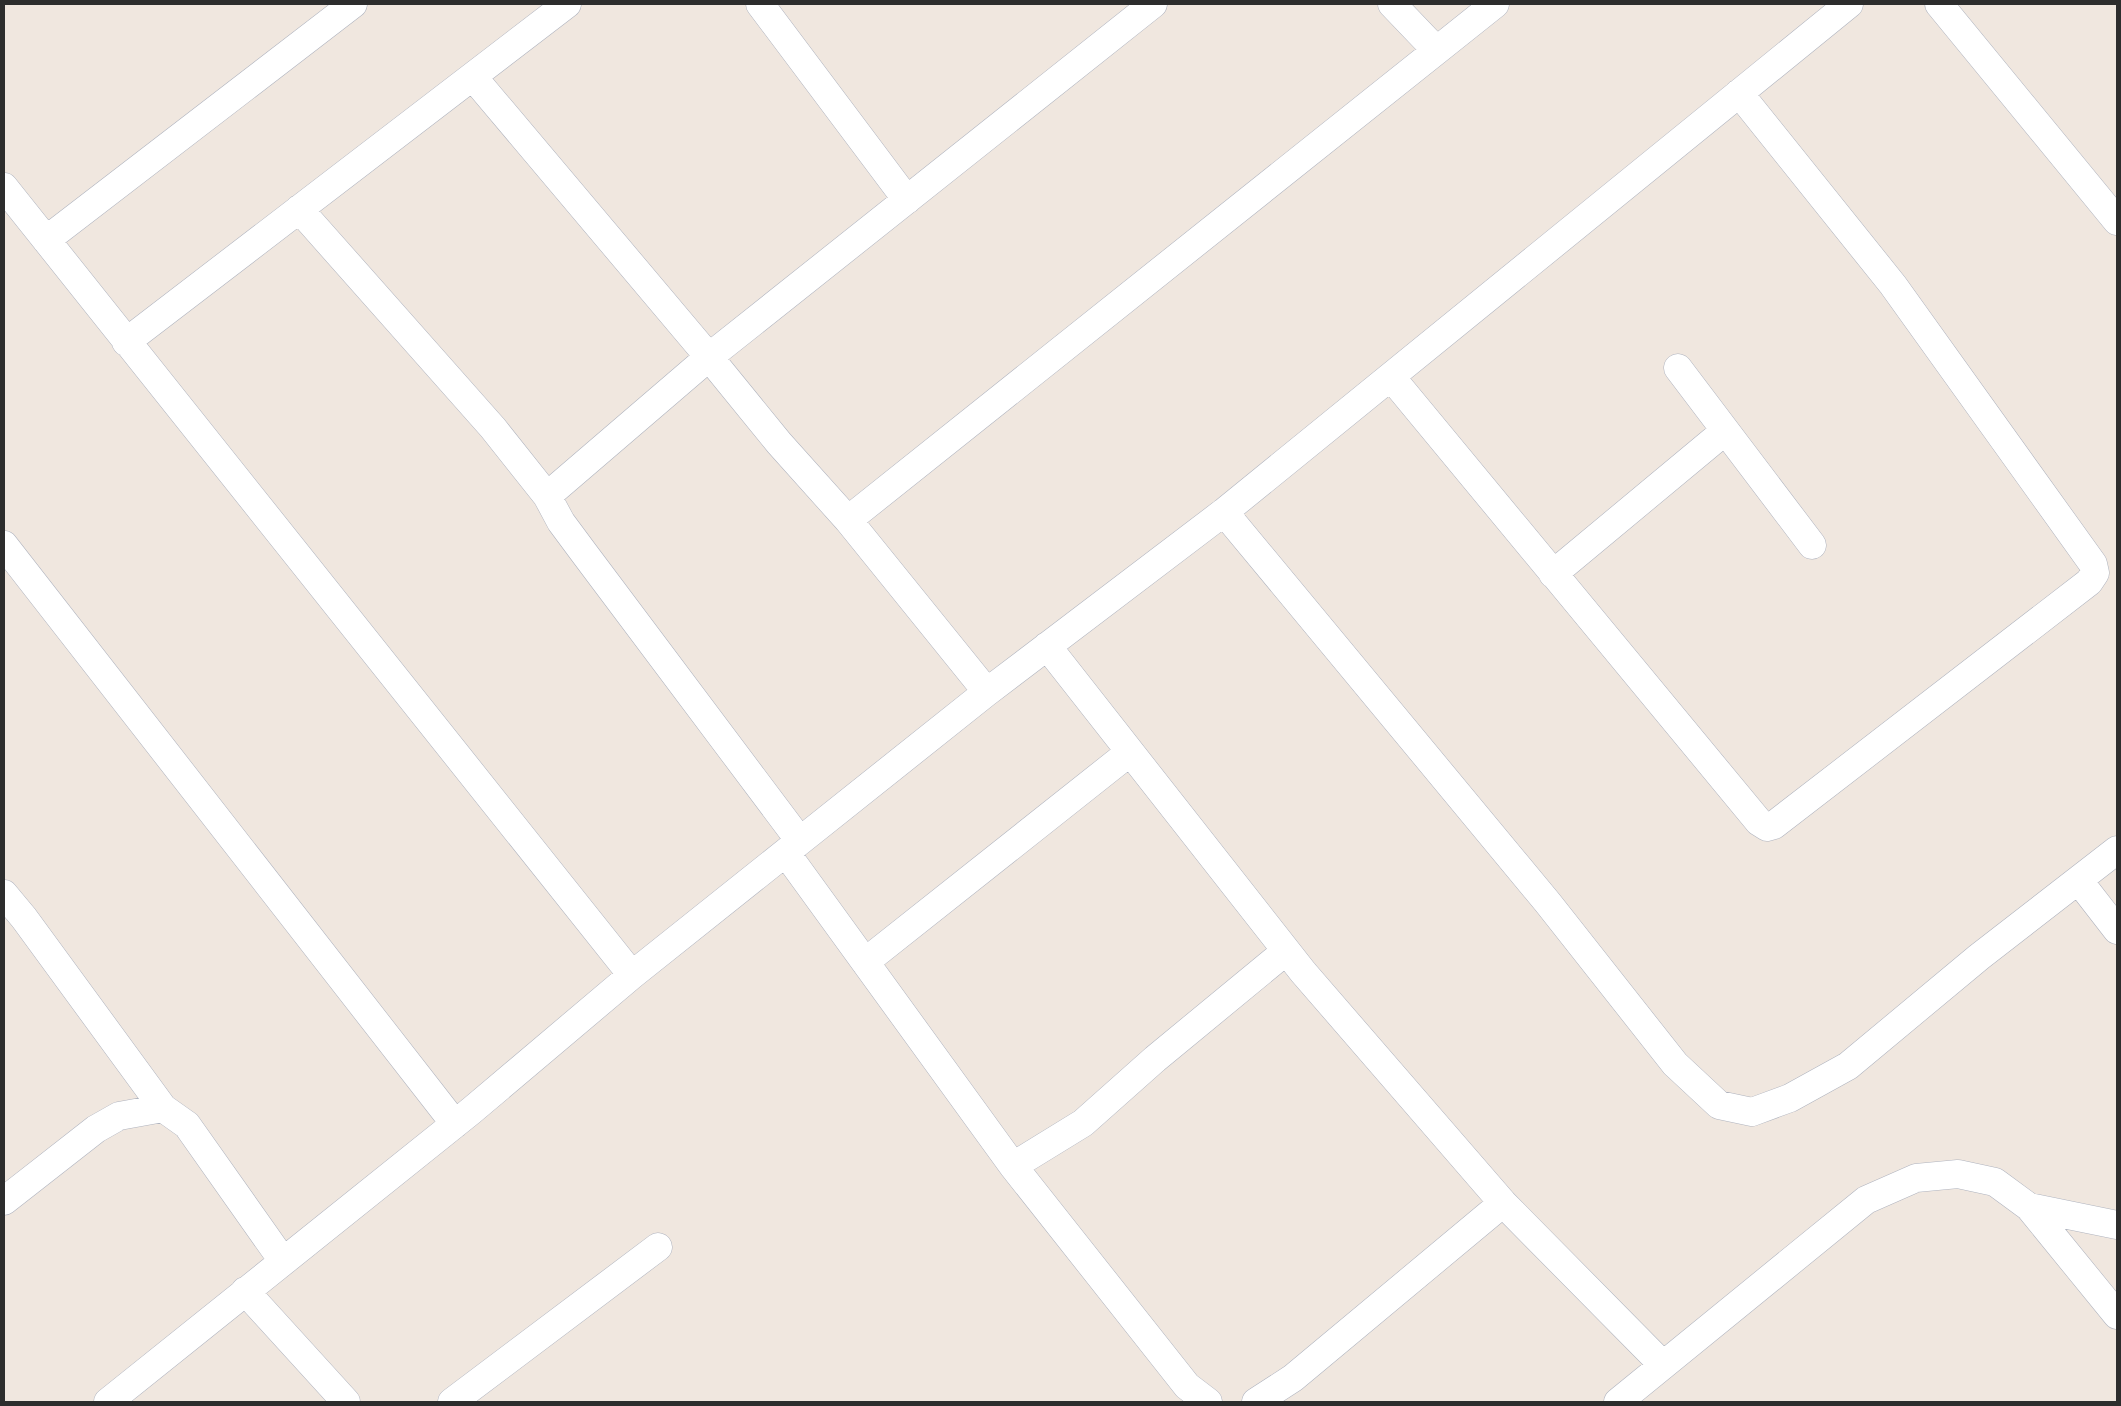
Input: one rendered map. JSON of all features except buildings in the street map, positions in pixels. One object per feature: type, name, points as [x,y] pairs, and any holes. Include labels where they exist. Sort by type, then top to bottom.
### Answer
[{"type":"street","points":[[46,240],[352,4]]},
{"type":"street","points":[[126,342],[567,4]]},
{"type":"street","points":[[760,4],[907,200]]},
{"type":"street","points":[[547,496],[709,357],[1153,4]]},
{"type":"street","points":[[1392,4],[1436,50]]},
{"type":"street","points":[[848,520],[1495,4]]},
{"type":"street","points":[[108,1402],[455,1124],[632,976],[987,692],[1224,512],[1849,4]]},
{"type":"street","points":[[1939,4],[2117,221]]},
{"type":"street","points":[[473,77],[779,442],[848,520],[987,692]]},
{"type":"street","points":[[1391,376],[1758,822],[1767,827],[1782,819],[2089,582],[2095,573],[2093,564],[1893,285],[1739,93]]},
{"type":"street","points":[[4,187],[632,976]]},
{"type":"street","points":[[299,209],[493,428],[547,496],[561,522],[793,847],[865,962],[1013,1166],[1187,1386],[1208,1402]]},
{"type":"street","points":[[1678,368],[1812,546]]},
{"type":"street","points":[[1553,574],[1725,431]]},
{"type":"street","points":[[1224,512],[1548,903],[1675,1064],[1719,1105],[1752,1112],[1790,1098],[1848,1066],[1979,957],[2080,881],[2117,850]]},
{"type":"street","points":[[4,545],[455,1124]]},
{"type":"street","points":[[1047,646],[1286,951],[1503,1203],[1663,1365]]},
{"type":"street","points":[[865,962],[1130,752]]},
{"type":"street","points":[[2080,881],[2117,930]]},
{"type":"street","points":[[4,894],[24,918],[163,1108],[187,1125],[283,1261]]},
{"type":"street","points":[[1013,1166],[1083,1123],[1155,1058],[1286,951]]},
{"type":"street","points":[[4,1201],[96,1129],[119,1116],[163,1108]]},
{"type":"street","points":[[1618,1402],[1866,1200],[1916,1178],[1958,1174],[1995,1182],[2029,1207],[2117,1315]]},
{"type":"street","points":[[1256,1402],[1293,1378],[1503,1203]]},
{"type":"street","points":[[2029,1207],[2117,1225]]},
{"type":"street","points":[[452,1402],[658,1248]]},
{"type":"street","points":[[245,1291],[346,1402]]}]
